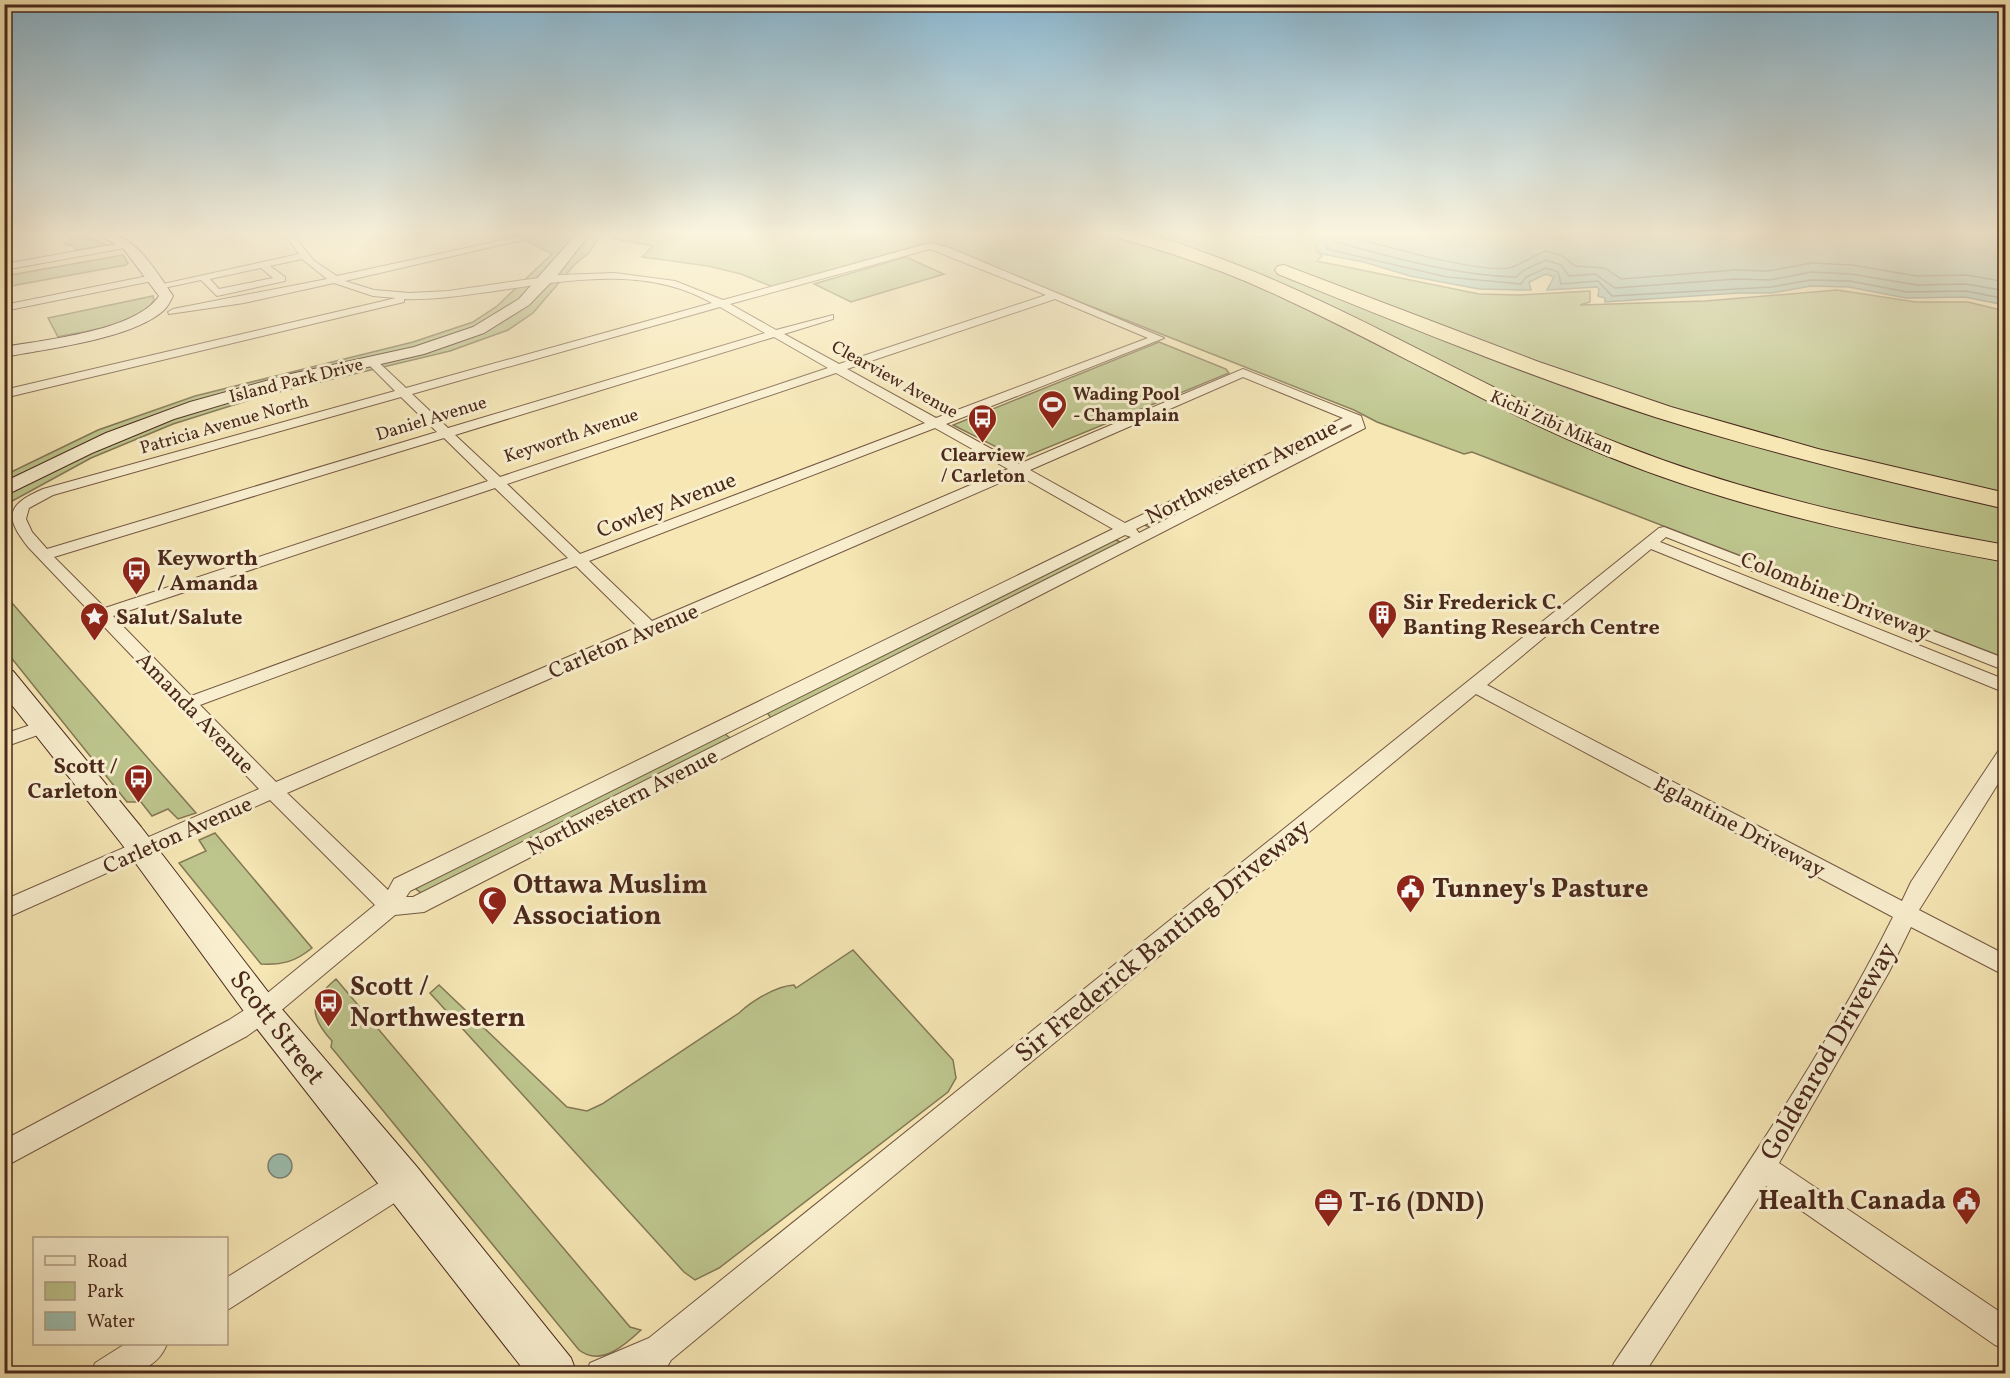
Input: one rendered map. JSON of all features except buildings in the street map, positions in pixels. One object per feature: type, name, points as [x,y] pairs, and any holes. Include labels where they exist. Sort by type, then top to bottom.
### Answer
[{"type":"highway","name":"Kichi Zībī Mīkan","points":[[1291,296],[1561,428],[1663,469],[1816,515],[1917,538],[2006,554]]},
{"type":"highway","name":"Kichi Zībī Mīkan","points":[[1350,296],[1570,381],[1681,417],[1835,460],[2006,501]]},
{"type":"main road","points":[[4,352],[114,328],[145,318],[154,313],[165,301],[166,296]]},
{"type":"main road","name":"Island Park Drive","points":[[4,490],[84,447],[158,418],[246,391],[440,344],[485,327],[517,308],[528,296]]},
{"type":"main road","name":"Scott Street","points":[[4,677],[142,850],[263,1011],[403,1182],[555,1374]]},
{"type":"street","points":[[4,308],[72,296]]},
{"type":"street","points":[[173,312],[252,296]]},
{"type":"street","name":"Clearview Avenue","points":[[406,296],[417,296]]},
{"type":"street","name":"Clearview Avenue","points":[[707,296],[1141,538]]},
{"type":"street","name":"Patricia Avenue North","points":[[18,510],[26,501],[48,492],[746,296]]},
{"type":"street","name":"Keyworth Avenue","points":[[101,615],[1053,296]]},
{"type":"street","name":"Cowley Avenue","points":[[186,704],[578,560],[1158,338],[1055,296]]},
{"type":"street","points":[[4,394],[411,297]]},
{"type":"street","name":"Daniel Avenue","points":[[44,555],[829,317]]},
{"type":"street","points":[[371,361],[650,629]]},
{"type":"street","name":"Carleton Avenue","points":[[4,910],[273,791],[1244,373],[1356,419]]},
{"type":"street","name":"Northwestern Avenue","points":[[4,1154],[227,1035],[263,1011],[390,906],[402,885],[1124,528],[1342,422],[1356,419],[1359,428],[416,906],[390,906]]},
{"type":"street","name":"Amanda Avenue","points":[[18,510],[18,524],[44,555],[186,704],[390,906]]},
{"type":"street","name":"Sir Frederick Banting Driveway","points":[[601,1374],[652,1361],[728,1295],[1664,531]]},
{"type":"street","name":"Colombine Driveway","points":[[1664,531],[2006,666]]},
{"type":"street","name":"Colombine Driveway","points":[[1650,543],[2006,687]]},
{"type":"street","name":"Eglantine Driveway","points":[[1474,686],[2006,966]]},
{"type":"street","points":[[739,719],[754,734]]},
{"type":"street","points":[[4,741],[45,726]]},
{"type":"street","name":"Goldenrod Driveway","points":[[1625,1374],[1762,1167],[1881,965],[1919,888],[2006,755]]},
{"type":"street","points":[[1762,1167],[2006,1334]]},
{"type":"street","points":[[228,1295],[403,1182]]},
{"type":"street","points":[[106,1374],[150,1345]]},
{"type":"green space","points":[[152,296],[154,300],[147,309],[124,322],[58,337],[48,318]]},
{"type":"green space","points":[[507,296],[547,296],[533,313],[508,330],[450,351],[262,396],[173,424],[91,458],[5,505],[5,475],[98,430],[195,396],[413,342],[473,322]]},
{"type":"green space","points":[[839,296],[870,296],[851,302]]},
{"type":"green space","points":[[1066,296],[1590,296],[1590,302],[1580,305],[1705,301],[1761,296],[1879,296],[1916,302],[1968,302],[2005,311],[2005,658],[1472,452],[1464,454],[1377,422],[1354,410]]},
{"type":"green space","points":[[1159,342],[1226,369],[1229,373],[1020,459],[953,425]]},
{"type":"green space","points":[[1344,425],[1350,429],[1153,528],[1144,525]]},
{"type":"green space","points":[[1114,539],[1120,542],[1119,545],[771,718],[768,714],[768,710]]},
{"type":"green space","points":[[4,595],[196,813],[178,819],[168,809],[152,816],[141,802],[127,802],[5,650]]},
{"type":"green space","points":[[725,734],[730,738],[422,894],[416,889],[424,881]]},
{"type":"green space","points":[[215,833],[312,948],[288,962],[261,964],[179,863],[206,851],[199,840]]},
{"type":"green space","points":[[853,950],[953,1060],[956,1078],[948,1092],[719,1268],[695,1280],[684,1272],[430,993],[439,985],[567,1107],[587,1111],[602,1104],[757,999],[787,986],[794,985],[796,988]]},
{"type":"green space","points":[[336,979],[630,1327],[641,1330],[628,1342],[604,1355],[587,1355],[579,1350],[331,1047],[332,1041],[319,1023],[315,1008],[321,994]]},
{"type":"water","points":[[1599,296],[1689,296],[1605,302],[1605,298]]},
{"type":"water","points":[[1897,296],[2005,296],[2005,305],[1965,297]]},
{"type":"water","points":[[280,1154],[285,1155],[291,1161],[291,1171],[285,1177],[280,1178],[275,1177],[269,1171],[268,1166],[269,1161],[275,1155]]},
{"type":"place","name":"Wading Pool - Champlain","points":[[1052,430]]},
{"type":"place","name":"Clearview / Carleton","points":[[983,444]]},
{"type":"place","name":"Keyworth / Amanda","points":[[136,596]]},
{"type":"place","name":"Sir Frederick C. Banting Research Centre","points":[[1382,640]]},
{"type":"place","name":"Salut/Salute","points":[[95,642]]},
{"type":"place","name":"Scott / Carleton","points":[[139,804]]},
{"type":"place","name":"Tunney's Pasture","points":[[1411,914]]},
{"type":"place","name":"Ottawa Muslim Association","points":[[492,926]]},
{"type":"place","name":"Scott / Northwestern","points":[[329,1028]]},
{"type":"place","name":"Health Canada","points":[[1967,1226]]},
{"type":"place","name":"T-16 (DND)","points":[[1328,1228]]}]
